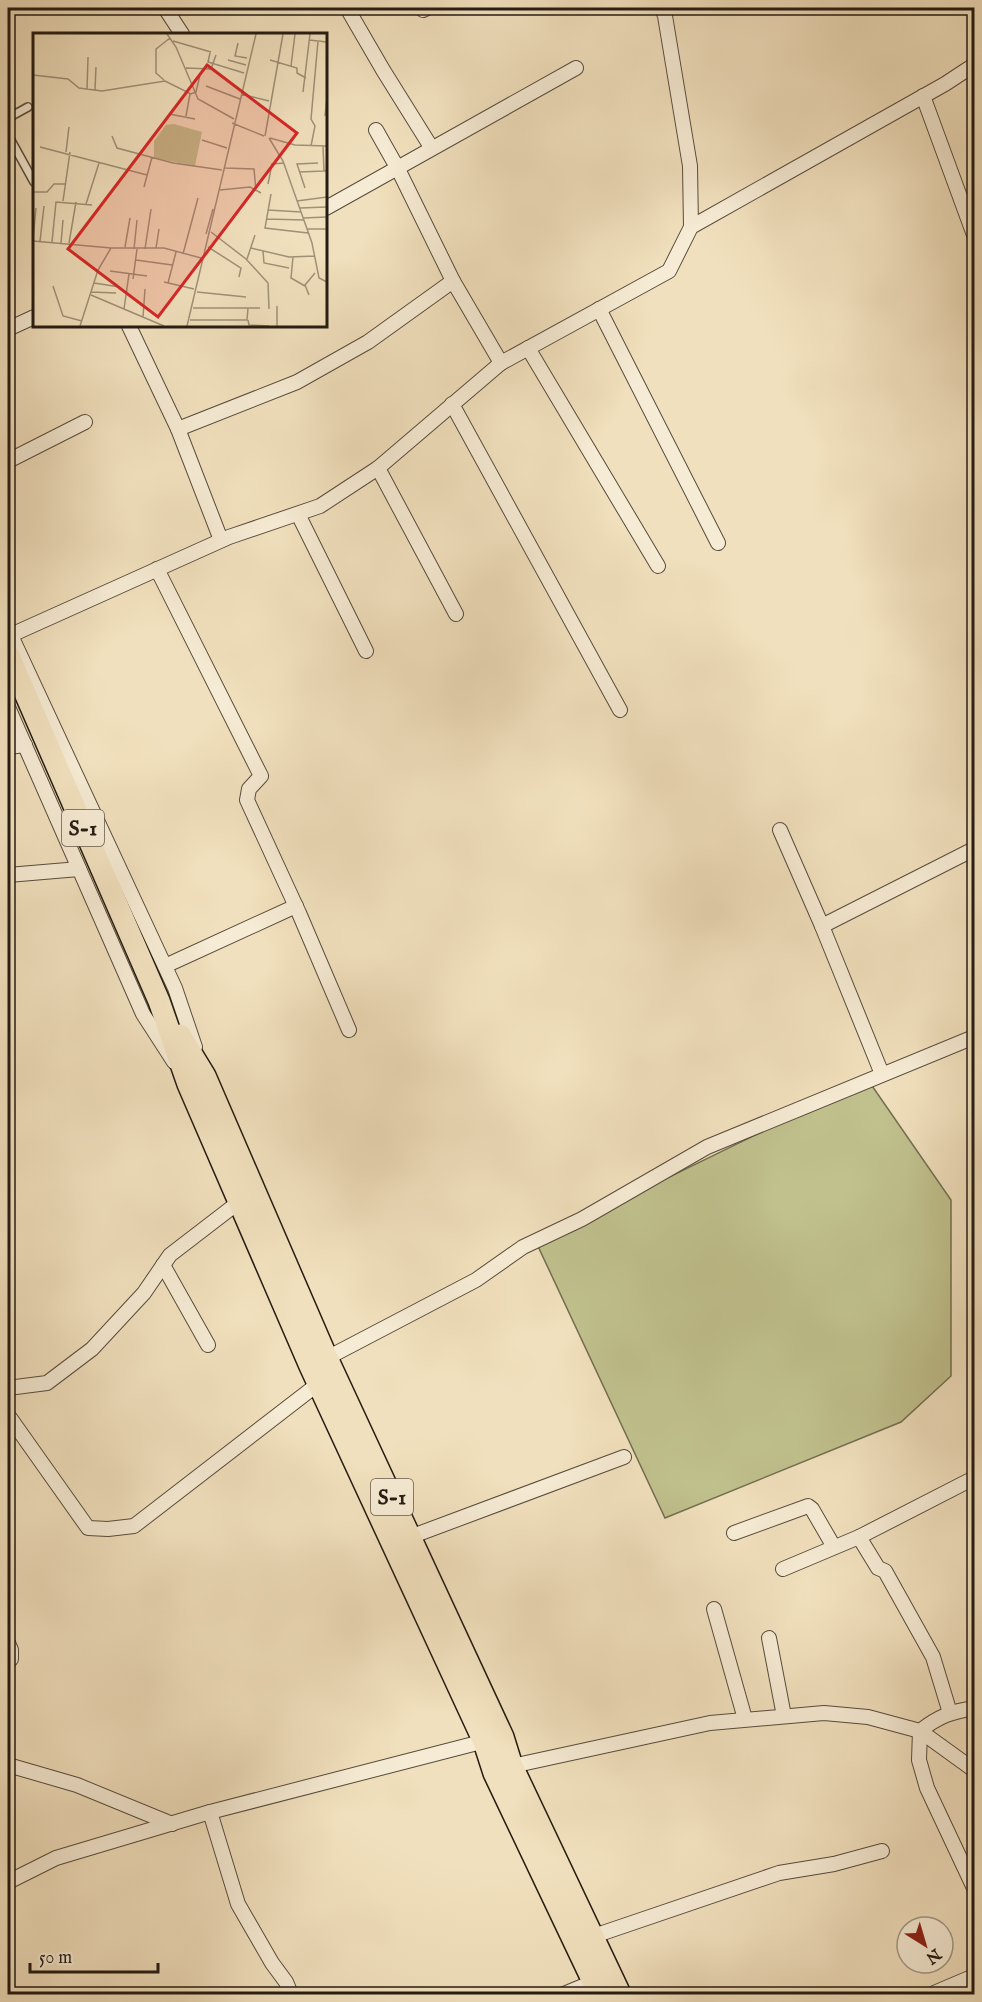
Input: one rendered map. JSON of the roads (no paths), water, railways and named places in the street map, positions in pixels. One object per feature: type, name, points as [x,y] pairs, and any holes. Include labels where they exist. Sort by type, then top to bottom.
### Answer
[{"type":"main road","name":"S-1","points":[[9,639],[159,1001],[410,1537],[493,1739],[494,1773],[584,1939],[620,1995]]},
{"type":"main road","name":"S-1","points":[[196,1080],[239,1202],[318,1384],[493,1739],[512,1766],[584,1939],[596,1988]]},
{"type":"street","points":[[165,8],[181,33]]},
{"type":"street","points":[[347,8],[431,147]]},
{"type":"street","points":[[196,1080],[175,988],[9,639],[221,540],[320,506],[378,468],[501,363],[669,271],[691,227],[690,166],[662,8]]},
{"type":"street","points":[[691,227],[975,65]]},
{"type":"street","points":[[327,207],[398,169],[431,147],[576,68]]},
{"type":"street","points":[[923,96],[975,235]]},
{"type":"street","points":[[376,129],[453,281],[501,363]]},
{"type":"street","points":[[178,429],[297,382],[368,342],[453,281]]},
{"type":"street","points":[[599,309],[718,543]]},
{"type":"street","points":[[8,329],[33,317]]},
{"type":"street","points":[[129,327],[178,429],[221,540]]},
{"type":"street","points":[[528,348],[658,566]]},
{"type":"street","points":[[452,404],[620,710]]},
{"type":"street","points":[[8,461],[85,422]]},
{"type":"street","points":[[378,468],[456,614]]},
{"type":"street","points":[[298,514],[366,651]]},
{"type":"street","points":[[157,569],[261,776],[249,789],[247,800],[349,1029]]},
{"type":"street","points":[[8,707],[143,1014],[196,1080]]},
{"type":"street","points":[[8,747],[25,745]]},
{"type":"street","points":[[780,830],[882,1074]]},
{"type":"street","points":[[822,926],[975,849]]},
{"type":"street","points":[[8,875],[79,869]]},
{"type":"street","points":[[165,966],[296,906]]},
{"type":"street","points":[[327,1358],[476,1280],[523,1247],[582,1219],[707,1147],[975,1037]]},
{"type":"street","points":[[8,1388],[47,1383],[92,1349],[144,1293],[170,1255],[239,1202]]},
{"type":"street","points":[[163,1265],[208,1345]]},
{"type":"street","points":[[8,1415],[88,1528],[108,1529],[134,1526],[318,1384]]},
{"type":"street","points":[[410,1537],[624,1458]]},
{"type":"street","points":[[783,1569],[859,1537],[975,1478]]},
{"type":"street","points":[[734,1533],[808,1506],[834,1547]]},
{"type":"street","points":[[859,1537],[878,1568],[885,1571],[933,1657],[950,1713]]},
{"type":"street","points":[[714,1609],[746,1719]]},
{"type":"street","points":[[769,1638],[784,1716]]},
{"type":"street","points":[[8,1643],[11,1650],[11,1659],[8,1662]]},
{"type":"street","points":[[920,1731],[937,1718],[975,1708]]},
{"type":"street","points":[[512,1766],[710,1723],[824,1713],[868,1716],[920,1731],[975,1770]]},
{"type":"street","points":[[920,1731],[919,1760],[927,1788],[975,1888]]},
{"type":"street","points":[[8,1881],[56,1858],[210,1812],[493,1739]]},
{"type":"street","points":[[8,1765],[77,1785],[172,1824]]},
{"type":"street","points":[[210,1812],[238,1904],[272,1963],[286,1982],[291,1995]]},
{"type":"street","points":[[584,1939],[779,1873],[834,1864],[882,1851]]},
{"type":"street","points":[[934,1995],[950,1985],[975,1976]]},
{"type":"street","points":[[564,1995],[596,1988]]},
{"type":"lane","points":[[8,118],[28,106]]},
{"type":"lane","points":[[8,135],[33,180]]}]
